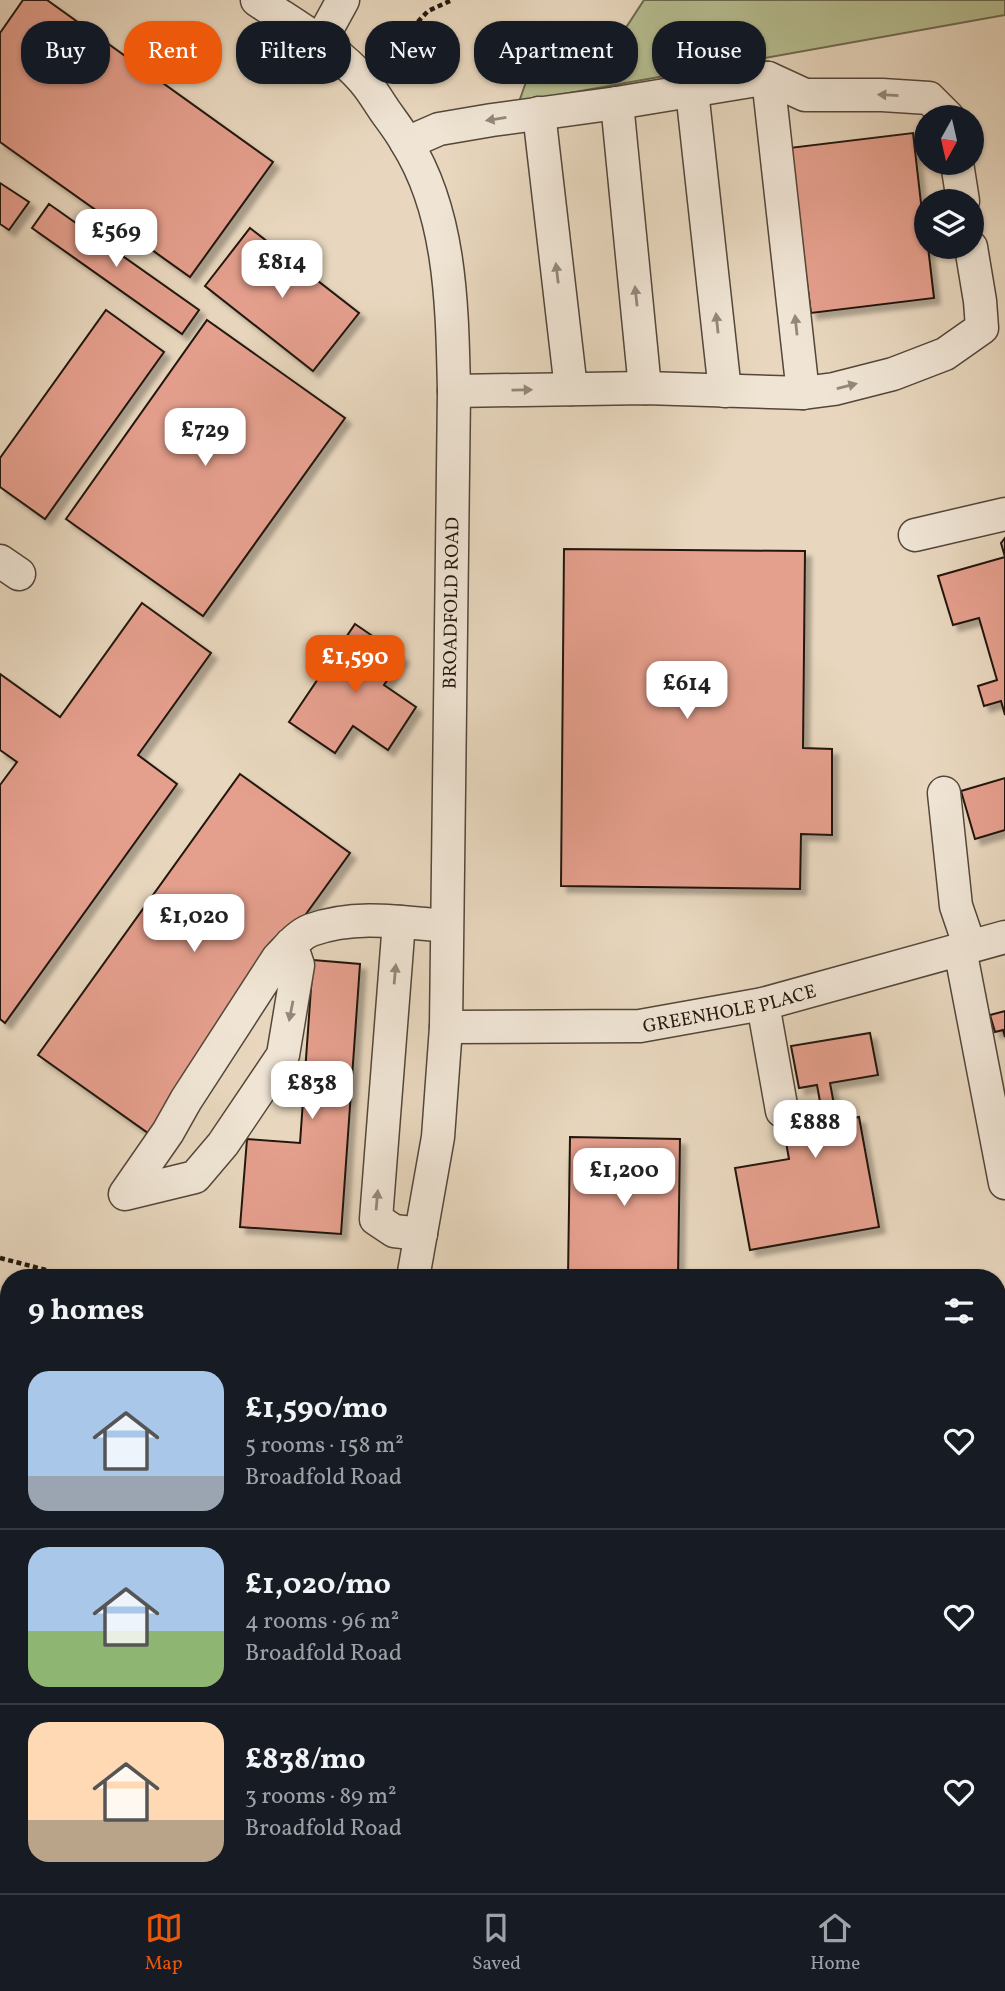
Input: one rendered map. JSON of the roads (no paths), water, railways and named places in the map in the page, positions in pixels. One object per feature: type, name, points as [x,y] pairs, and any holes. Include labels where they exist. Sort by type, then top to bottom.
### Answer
[{"type":"street","name":"BROADFOLD ROAD","points":[[257,0],[288,21]]},
{"type":"street","points":[[332,21],[343,0]]},
{"type":"street","name":"BROADFOLD ROAD","points":[[351,69],[363,80],[407,143],[439,221],[453,322],[446,1027],[438,1137],[415,1269]]},
{"type":"street","points":[[768,78],[803,393]]},
{"type":"street","points":[[407,143],[439,130],[768,78],[805,95],[929,98],[936,105]]},
{"type":"street","points":[[692,91],[724,391]]},
{"type":"street","points":[[617,103],[645,388]]},
{"type":"street","points":[[539,113],[571,389]]},
{"type":"street","points":[[454,391],[645,388],[803,393],[834,389],[893,374],[945,354],[982,328],[973,259]]},
{"type":"street","points":[[915,536],[1005,514]]},
{"type":"street","points":[[944,793],[956,906],[1005,1183]]},
{"type":"street","points":[[291,944],[298,965],[282,1055],[223,1143],[195,1177],[125,1194],[168,1132],[278,958],[291,944],[310,930],[365,919],[446,926]]},
{"type":"street","points":[[399,922],[376,1219],[394,1231],[421,1234]]},
{"type":"street","name":"GREENHOLE PLACE","points":[[446,1027],[640,1026],[763,1004],[1005,937]]},
{"type":"street","points":[[763,1004],[782,1111]]}]
